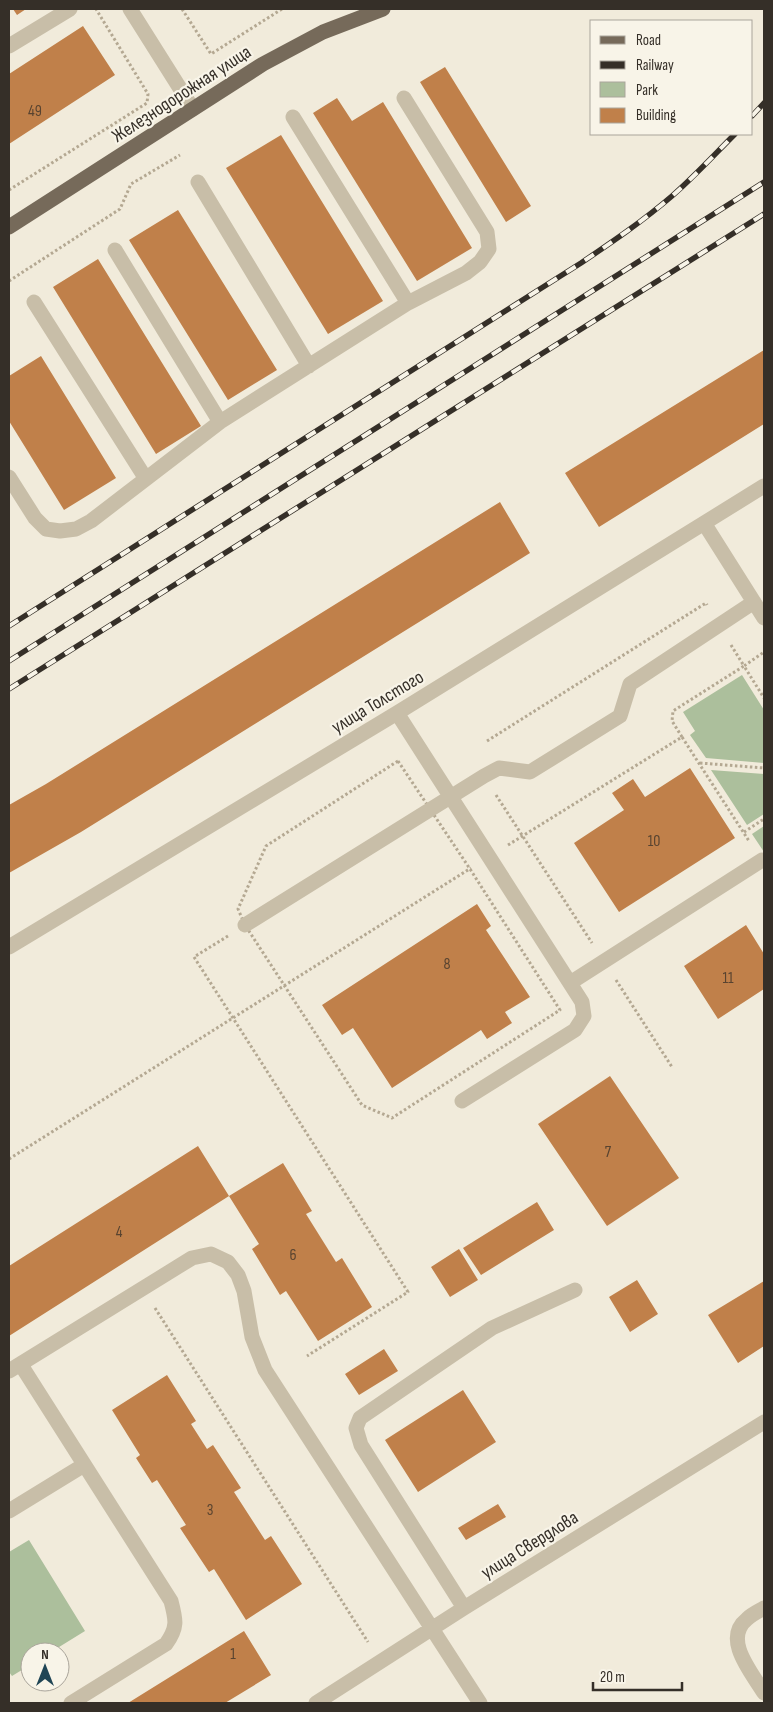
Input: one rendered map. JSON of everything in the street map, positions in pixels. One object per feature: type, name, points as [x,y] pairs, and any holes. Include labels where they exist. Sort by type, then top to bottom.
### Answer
[{"type":"main road","name":"Железнодорожная улица","points":[[9,227],[292,47],[348,22],[384,9]]},
{"type":"street","points":[[9,46],[70,9]]},
{"type":"street","points":[[130,9],[193,109]]},
{"type":"street","points":[[11,488],[46,529],[60,531],[76,529],[91,521],[220,422],[408,303],[466,273],[480,262],[489,249],[487,232],[404,98]]},
{"type":"street","points":[[294,117],[408,303]]},
{"type":"street","points":[[198,182],[309,366]]},
{"type":"street","points":[[115,250],[220,422]]},
{"type":"street","points":[[34,302],[146,479]]},
{"type":"street","name":"улица Толстого","points":[[9,947],[396,713],[764,486]]},
{"type":"street","points":[[704,523],[764,618]]},
{"type":"street","points":[[242,928],[484,776],[499,768],[530,772],[620,716],[630,684],[754,602]]},
{"type":"street","points":[[396,713],[582,1002],[584,1016],[574,1030],[462,1101]]},
{"type":"street","points":[[570,983],[762,860]]},
{"type":"street","points":[[71,1703],[166,1644],[174,1632],[175,1619],[171,1601],[84,1465],[15,1368],[192,1258],[211,1254],[228,1262],[238,1275],[244,1292],[252,1337],[265,1370],[480,1703]]},
{"type":"street","points":[[464,1608],[361,1445],[356,1428],[360,1418],[492,1328],[575,1290]]},
{"type":"street","name":"улица Свердлова","points":[[316,1703],[464,1608],[764,1422]]},
{"type":"street","points":[[9,1511],[84,1465]]},
{"type":"street","points":[[764,1608],[746,1620],[738,1634],[738,1645],[743,1659],[764,1693]]},
{"type":"path","points":[[9,190],[147,103],[148,94],[96,9]]},
{"type":"path","points":[[182,9],[211,54],[282,9]]},
{"type":"path","points":[[9,281],[120,209],[132,184],[180,155]]},
{"type":"path","points":[[487,741],[706,603]]},
{"type":"path","points":[[762,860],[672,721],[673,711],[764,652]]},
{"type":"path","points":[[744,666],[764,698]]},
{"type":"path","points":[[9,1159],[682,737]]},
{"type":"path","points":[[398,761],[470,869],[560,1010],[392,1118],[362,1105],[286,986],[242,928],[238,909],[266,846],[398,761]]},
{"type":"path","points":[[699,763],[764,768]]},
{"type":"path","points":[[484,776],[672,1067]]},
{"type":"path","points":[[744,832],[764,819]]},
{"type":"path","points":[[231,934],[194,957],[408,1292],[307,1356]]},
{"type":"path","points":[[142,1289],[381,1662]]},
{"type":"green space","points":[[742,675],[764,710],[764,763],[706,758],[690,735],[695,731],[683,712]]},
{"type":"green space","points":[[711,770],[764,774],[764,814],[747,825]]},
{"type":"green space","points":[[764,826],[764,852],[752,834]]},
{"type":"green space","points":[[29,1540],[85,1631],[67,1642],[20,1642],[20,1671],[12,1676],[9,1672],[9,1552]]},
{"type":"building","points":[[13,9],[26,9],[17,15]]},
{"type":"building","points":[[83,26],[115,75],[9,144],[9,74]]},
{"type":"building","points":[[445,67],[531,206],[506,222],[420,82]]},
{"type":"building","points":[[337,98],[352,121],[383,102],[472,248],[417,281],[313,113]]},
{"type":"building","points":[[281,135],[383,301],[328,334],[226,168]]},
{"type":"building","points":[[178,210],[277,370],[228,400],[129,240]]},
{"type":"building","points":[[98,259],[201,426],[156,454],[53,287]]},
{"type":"building","points":[[764,350],[764,424],[599,527],[565,473]]},
{"type":"building","points":[[41,356],[116,478],[64,510],[9,421],[9,376]]},
{"type":"building","points":[[500,502],[530,553],[81,832],[9,873],[9,805],[46,784]]},
{"type":"building","points":[[690,768],[735,838],[619,912],[574,843],[624,810],[612,793],[633,779],[645,797]]},
{"type":"building","points":[[477,904],[491,926],[486,930],[530,997],[505,1012],[512,1023],[487,1039],[481,1030],[392,1088],[353,1028],[342,1035],[322,1005]]},
{"type":"building","points":[[746,925],[764,954],[764,989],[718,1019],[684,966]]},
{"type":"building","points":[[610,1076],[679,1178],[607,1226],[538,1124]]},
{"type":"building","points":[[198,1146],[229,1196],[9,1336],[9,1266]]},
{"type":"building","points":[[283,1163],[312,1211],[306,1214],[336,1262],[342,1258],[372,1307],[318,1341],[286,1291],[280,1295],[252,1249],[259,1244],[229,1196]]},
{"type":"building","points":[[537,1202],[554,1230],[481,1275],[463,1248]]},
{"type":"building","points":[[459,1249],[478,1280],[450,1297],[431,1267]]},
{"type":"building","points":[[637,1280],[658,1314],[630,1332],[609,1297]]},
{"type":"building","points":[[764,1281],[764,1346],[738,1363],[708,1315]]},
{"type":"building","points":[[384,1349],[398,1371],[359,1395],[345,1374]]},
{"type":"building","points":[[167,1375],[196,1421],[191,1424],[207,1449],[213,1445],[241,1488],[234,1492],[265,1540],[271,1536],[302,1584],[246,1620],[214,1569],[209,1572],[180,1528],[186,1525],[157,1480],[152,1483],[136,1458],[140,1455],[112,1410]]},
{"type":"building","points":[[463,1390],[496,1442],[418,1492],[385,1440]]},
{"type":"building","points":[[498,1504],[506,1517],[466,1540],[458,1528]]},
{"type":"building","points":[[244,1631],[271,1675],[225,1703],[128,1703]]},
{"type":"railway","points":[[753,115],[764,103]]},
{"type":"railway","points":[[9,626],[581,263],[661,205],[734,135]]},
{"type":"railway","points":[[9,661],[764,182]]},
{"type":"railway","points":[[9,689],[764,214]]}]
